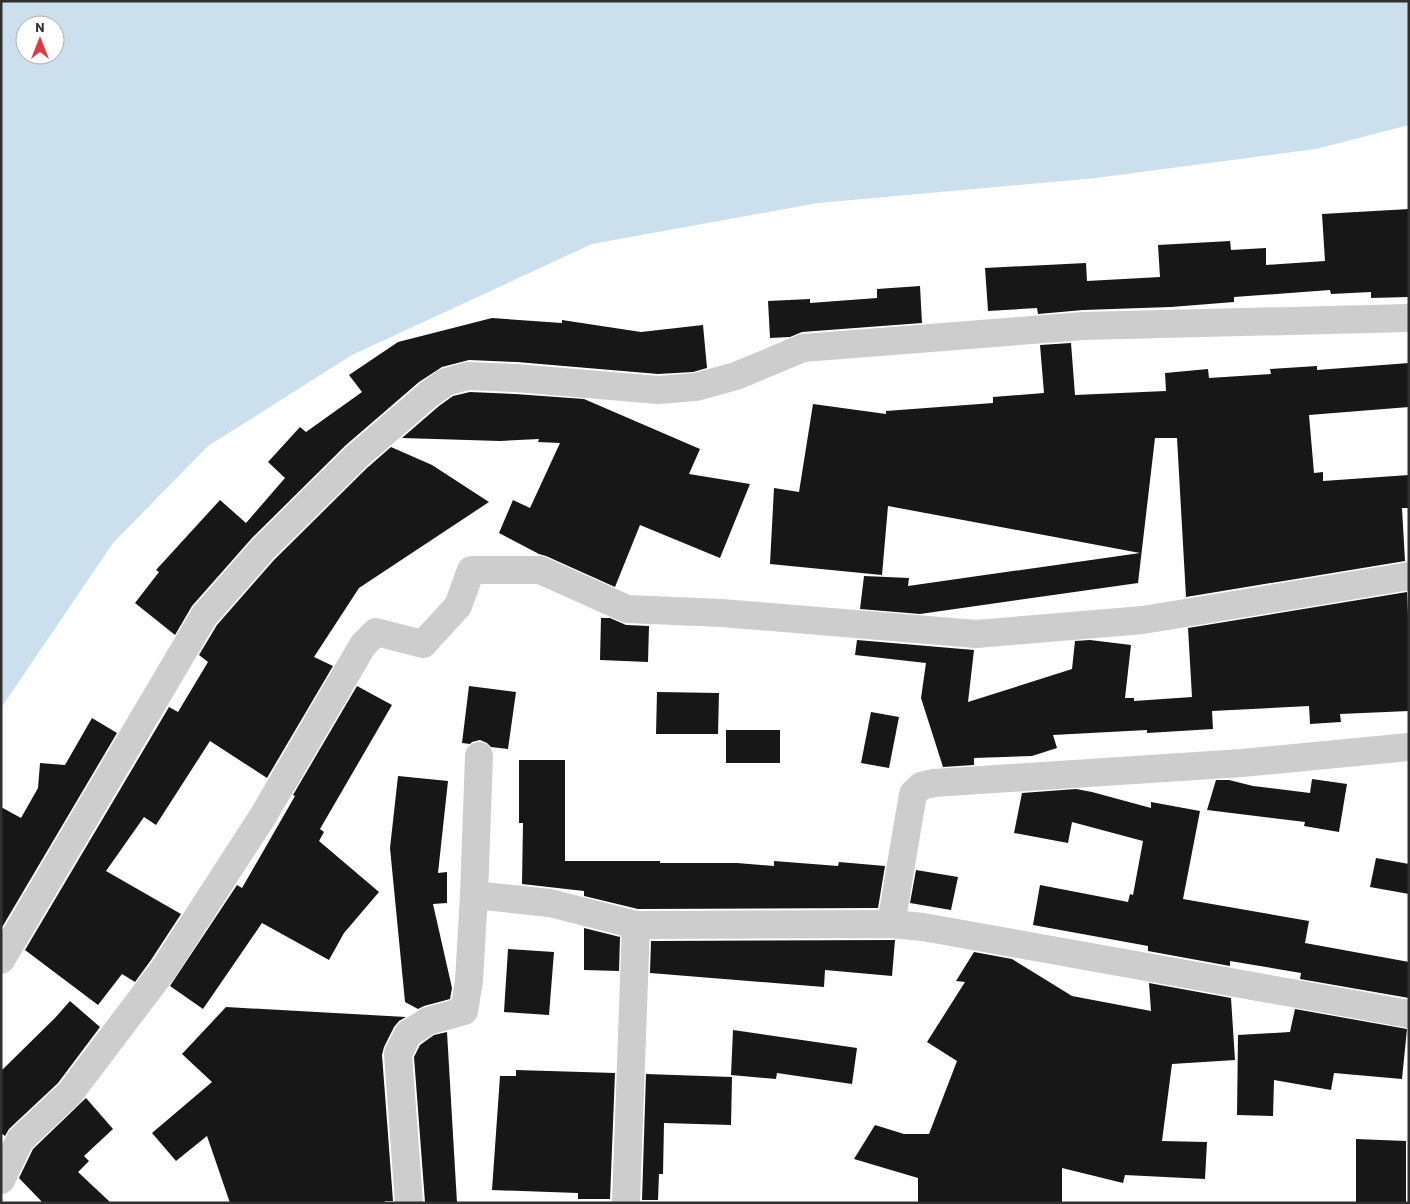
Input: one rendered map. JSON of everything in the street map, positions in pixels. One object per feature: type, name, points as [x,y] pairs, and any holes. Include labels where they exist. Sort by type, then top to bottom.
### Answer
[{"type":"street","points":[[1,960],[204,616],[263,549],[356,457],[428,394],[446,382],[468,376],[516,378],[658,390],[696,387],[736,376],[803,348],[1083,326],[1409,318]]},
{"type":"street","points":[[1,1180],[20,1140],[70,1093],[164,969],[263,816],[363,645],[376,632],[423,644],[458,606],[471,570],[540,570],[627,610],[722,613],[976,634],[1143,620],[1409,576]]},
{"type":"street","points":[[891,924],[913,794],[921,786],[934,782],[1242,763],[1409,747]]},
{"type":"street","points":[[409,1203],[398,1054],[408,1034],[428,1021],[464,1011],[469,981],[479,756]]},
{"type":"street","points":[[474,895],[550,904],[636,924],[891,924],[923,927],[1409,1014]]},
{"type":"street","points":[[626,1203],[636,924]]},
{"type":"water","points":[[1,1],[1409,1],[1409,125],[1316,149],[1096,178],[818,203],[592,244],[352,355],[208,446],[113,543],[1,708]]},
{"type":"building","points":[[1409,209],[1409,297],[1371,298],[1371,292],[1331,294],[1330,290],[1234,297],[1234,302],[1171,307],[1083,310],[1038,314],[1037,308],[988,311],[985,268],[1086,263],[1087,281],[1160,277],[1158,245],[1230,241],[1231,250],[1266,248],[1266,265],[1325,261],[1322,214]]},
{"type":"building","points":[[920,286],[922,323],[802,332],[790,337],[770,338],[768,301],[810,299],[810,303],[877,298],[877,289]]},
{"type":"building","points":[[492,318],[562,323],[562,320],[641,332],[703,325],[707,368],[693,372],[658,374],[517,362],[469,360],[442,367],[419,382],[346,445],[252,538],[192,606],[175,635],[135,603],[159,572],[156,570],[220,500],[246,523],[285,478],[268,462],[300,427],[306,432],[362,392],[349,375],[398,342]]},
{"type":"building","points":[[1071,343],[1075,395],[1166,391],[1165,373],[1208,369],[1209,378],[1271,374],[1270,369],[1317,366],[1317,370],[1409,363],[1409,407],[1309,415],[1314,473],[1323,472],[1323,481],[1409,475],[1409,508],[1402,508],[1405,561],[1186,597],[1177,438],[1155,438],[1138,583],[920,614],[860,609],[864,576],[909,578],[908,586],[1140,553],[888,506],[882,575],[770,564],[774,488],[799,492],[813,404],[886,414],[886,411],[993,403],[993,397],[1044,393],[1040,345]]},
{"type":"building","points":[[470,392],[584,399],[700,449],[689,474],[750,484],[720,558],[640,525],[615,587],[539,554],[499,533],[513,500],[530,508],[560,443],[538,442],[539,439],[500,441],[402,438],[453,396]]},
{"type":"building","points":[[391,447],[432,465],[489,502],[359,588],[314,657],[333,666],[267,778],[210,741],[156,825],[144,817],[106,871],[181,914],[135,982],[122,974],[98,1005],[25,950],[169,707],[178,712],[208,662],[199,655],[217,625],[274,560],[367,468]]},
{"type":"building","points":[[1407,592],[1409,711],[1340,714],[1341,722],[1310,724],[1309,706],[1212,711],[1213,729],[1147,733],[1147,730],[1053,735],[1057,748],[1032,756],[974,758],[974,765],[943,767],[921,698],[926,663],[855,655],[857,640],[974,650],[968,702],[1072,669],[1075,641],[1090,640],[1131,645],[1125,698],[1134,698],[1134,701],[1192,697],[1188,628]]},
{"type":"building","points":[[601,618],[610,618],[626,625],[649,626],[648,662],[600,660]]},
{"type":"building","points":[[357,686],[392,705],[320,829],[324,832],[319,841],[379,892],[344,933],[329,960],[262,923],[203,1009],[170,986],[237,885],[242,888],[295,796],[293,795]]},
{"type":"building","points":[[469,686],[516,692],[508,749],[491,747],[480,740],[470,744],[462,743]]},
{"type":"building","points":[[657,692],[719,693],[718,734],[656,734]]},
{"type":"building","points":[[871,712],[899,717],[889,768],[861,763]]},
{"type":"building","points":[[92,718],[117,733],[1,929],[1,807],[21,818],[38,788],[40,763],[65,765]]},
{"type":"building","points":[[726,730],[780,730],[780,763],[726,763]]},
{"type":"building","points":[[519,760],[565,760],[565,861],[660,861],[660,863],[737,863],[774,866],[774,861],[838,866],[839,862],[885,866],[878,908],[638,909],[584,896],[584,891],[522,884],[523,823],[519,823]]},
{"type":"building","points":[[398,776],[448,781],[438,873],[447,872],[447,903],[433,904],[452,988],[450,999],[418,1009],[405,1002],[390,848]]},
{"type":"building","points":[[1312,779],[1347,784],[1339,832],[1304,826],[1305,822],[1207,810],[1216,780],[1229,780],[1253,786],[1310,793]]},
{"type":"building","points":[[1076,789],[1151,808],[1151,802],[1200,811],[1183,899],[1309,921],[1305,943],[1409,962],[1409,998],[1300,979],[1301,973],[1230,961],[1230,966],[1148,951],[1148,946],[1033,925],[1040,885],[1128,902],[1130,894],[1133,895],[1143,841],[1072,822],[1068,843],[1014,833],[1022,793]]},
{"type":"building","points":[[1376,858],[1409,864],[1409,894],[1370,887]]},
{"type":"building","points":[[916,870],[958,877],[951,910],[910,903]]},
{"type":"building","points":[[584,928],[620,937],[619,971],[584,970]]},
{"type":"building","points":[[895,940],[892,976],[825,970],[824,987],[650,973],[651,941]]},
{"type":"building","points":[[508,949],[554,952],[549,1015],[504,1012]]},
{"type":"building","points":[[974,952],[1012,959],[1072,996],[1151,1011],[1149,983],[1231,998],[1235,1060],[1172,1064],[1162,1141],[1207,1142],[1205,1179],[1125,1175],[1123,1183],[1062,1168],[1062,1203],[918,1203],[918,1178],[854,1159],[875,1125],[904,1134],[929,1134],[957,1061],[927,1042],[965,982],[956,981]]},
{"type":"building","points":[[70,1001],[100,1027],[58,1083],[9,1129],[5,1136],[1,1133],[1,1071]]},
{"type":"building","points":[[226,1007],[406,1017],[394,1027],[382,1055],[393,1201],[385,1201],[384,1203],[230,1203],[207,1136],[176,1161],[152,1133],[212,1082],[182,1054]]},
{"type":"building","points":[[1295,1009],[1407,1029],[1402,1079],[1334,1073],[1331,1090],[1274,1080],[1273,1116],[1237,1115],[1238,1035],[1290,1032]]},
{"type":"building","points":[[733,1030],[857,1048],[852,1084],[777,1073],[776,1079],[731,1075]]},
{"type":"building","points":[[447,1032],[457,1203],[425,1202],[414,1057],[420,1045],[434,1035]]},
{"type":"building","points":[[516,1070],[615,1073],[610,1199],[578,1199],[578,1193],[492,1190],[500,1076],[516,1076]]},
{"type":"building","points":[[646,1074],[732,1077],[731,1125],[664,1123],[663,1174],[659,1174],[658,1200],[642,1200]]},
{"type":"building","points":[[86,1098],[113,1129],[84,1156],[89,1161],[78,1172],[111,1203],[43,1203],[19,1178],[33,1149]]},
{"type":"building","points":[[1356,1139],[1406,1141],[1406,1203],[1356,1203]]}]
